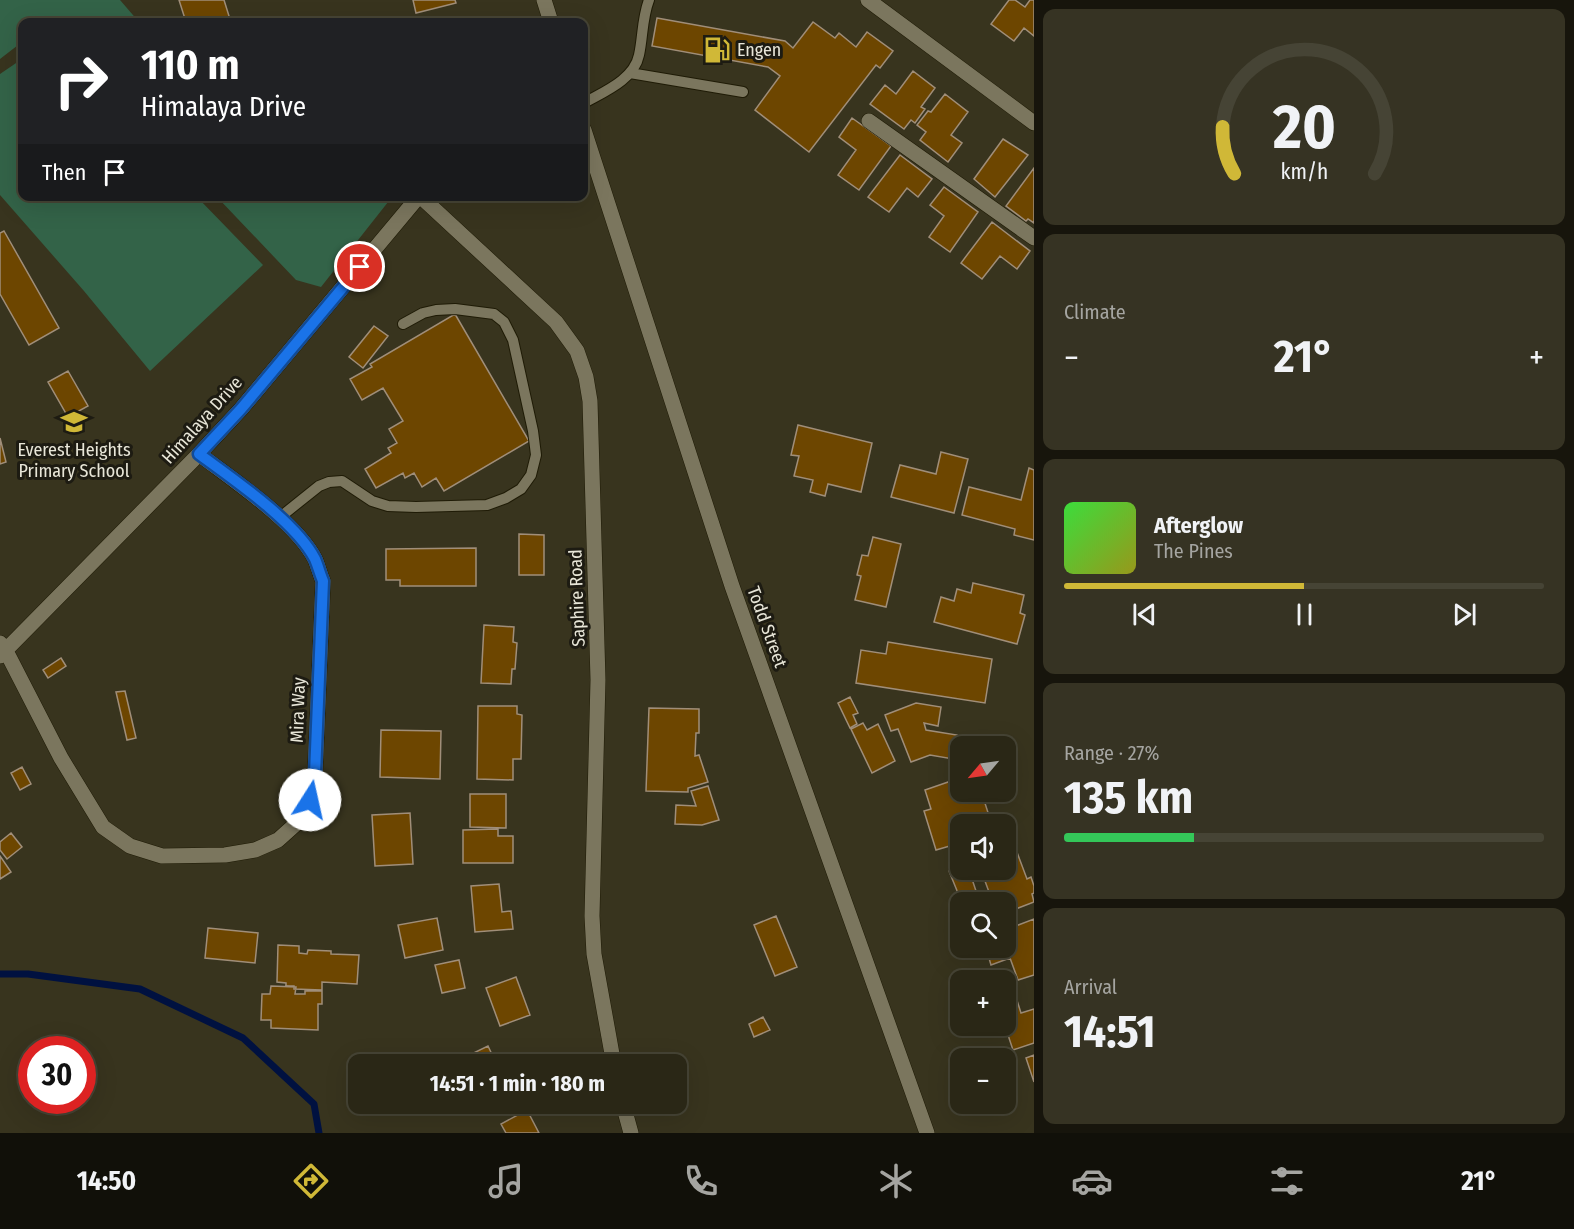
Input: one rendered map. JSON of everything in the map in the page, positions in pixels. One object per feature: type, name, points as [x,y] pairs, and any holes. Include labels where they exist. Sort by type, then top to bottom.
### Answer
[{"type":"street","points":[[544,0],[550,18]]},
{"type":"street","points":[[868,0],[1034,123]]},
{"type":"street","points":[[868,121],[1034,238]]},
{"type":"street","name":"Todd Street","points":[[588,142],[732,585],[927,1133]]},
{"type":"street","name":"Himalaya Drive","points":[[2,650],[199,454],[241,409],[415,201]]},
{"type":"street","name":"Saphire Road","points":[[424,201],[556,322],[577,351],[586,377],[590,401],[598,680],[592,916],[594,954],[612,1054]]},
{"type":"street","name":"Mira Way","points":[[2,650],[61,758],[103,827],[130,846],[162,856],[225,855],[255,850],[278,840],[298,822],[310,800],[315,774],[323,581],[315,558],[297,534],[248,491],[199,454]]},
{"type":"street","points":[[626,1114],[631,1133]]},
{"type":"lane","points":[[588,100],[630,74],[639,58],[644,12],[649,0]]},
{"type":"lane","points":[[630,74],[743,92]]},
{"type":"lane","points":[[279,518],[319,486],[329,482],[342,481],[372,501],[388,506],[487,505],[507,498],[521,489],[531,475],[536,454],[533,431],[513,340],[504,322],[494,314],[455,309],[423,313],[404,324]]},
{"type":"green space","points":[[0,0],[120,0],[136,18],[18,18],[18,45],[0,59]]},
{"type":"green space","points":[[18,62],[18,201],[201,201],[263,265],[150,371],[0,195],[0,74]]},
{"type":"green space","points":[[221,201],[389,201],[321,287],[296,280]]},
{"type":"building","points":[[179,0],[224,0],[229,16],[224,18],[185,18]]},
{"type":"building","points":[[413,0],[455,0],[456,3],[416,13]]},
{"type":"building","points":[[1009,0],[1015,0],[1025,7],[1030,0],[1034,0],[1034,36],[1024,28],[1014,41],[991,24]]},
{"type":"building","points":[[657,18],[785,41],[793,48],[813,22],[835,38],[839,33],[856,47],[867,32],[893,51],[880,68],[876,65],[809,152],[755,110],[780,76],[768,67],[652,46]]},
{"type":"building","points":[[913,71],[935,88],[921,107],[925,109],[915,123],[911,120],[904,129],[870,104],[885,85],[896,94]]},
{"type":"building","points":[[945,94],[968,112],[951,135],[962,143],[948,162],[920,140],[926,132],[917,125]]},
{"type":"building","points":[[852,118],[891,146],[859,190],[838,175],[856,150],[839,137]]},
{"type":"building","points":[[1003,139],[1028,155],[995,197],[974,179]]},
{"type":"building","points":[[900,155],[932,179],[918,197],[907,188],[889,212],[868,197]]},
{"type":"building","points":[[1034,168],[1034,223],[1028,219],[1026,221],[1006,206]]},
{"type":"building","points":[[944,187],[978,212],[950,252],[929,237],[944,216],[930,205]]},
{"type":"building","points":[[992,222],[1030,251],[1017,269],[1000,256],[982,279],[961,263]]},
{"type":"building","points":[[4,231],[59,328],[29,345],[0,294],[0,233]]},
{"type":"building","points":[[455,314],[529,441],[444,491],[436,478],[422,487],[414,473],[405,478],[403,473],[376,488],[365,469],[391,453],[388,448],[397,443],[389,429],[403,421],[383,388],[362,400],[350,379],[372,367],[370,364]]},
{"type":"building","points":[[374,326],[388,336],[363,368],[349,357]]},
{"type":"building","points":[[68,371],[88,406],[68,417],[48,382]]},
{"type":"building","points":[[798,425],[872,443],[861,492],[828,484],[825,496],[810,492],[813,480],[794,476],[799,456],[791,455]]},
{"type":"building","points":[[0,438],[6,462],[0,464]]},
{"type":"building","points":[[941,452],[968,459],[954,513],[891,497],[900,465],[936,474]]},
{"type":"building","points":[[1029,468],[1034,470],[1034,540],[1014,535],[1015,529],[962,515],[969,487],[1021,500]]},
{"type":"building","points":[[519,534],[544,535],[544,575],[519,575]]},
{"type":"building","points":[[873,537],[901,544],[886,607],[855,600],[861,576],[857,575],[862,555],[868,556]]},
{"type":"building","points":[[476,548],[476,586],[400,586],[400,580],[386,580],[386,549]]},
{"type":"building","points":[[973,583],[1024,595],[1020,613],[1025,615],[1017,644],[934,622],[941,597],[954,601],[957,589],[971,593]]},
{"type":"building","points":[[484,625],[514,627],[513,642],[517,643],[511,684],[481,683]]},
{"type":"building","points":[[888,642],[992,659],[985,703],[856,683],[861,650],[886,654]]},
{"type":"building","points":[[61,658],[66,666],[48,678],[43,670]]},
{"type":"building","points":[[125,691],[136,738],[127,740],[116,692]]},
{"type":"building","points":[[850,697],[858,713],[853,715],[857,724],[850,728],[838,703]]},
{"type":"building","points":[[916,703],[941,707],[938,726],[924,723],[926,730],[957,735],[950,736],[950,758],[930,755],[911,762],[898,729],[891,731],[885,715]]},
{"type":"building","points":[[478,706],[517,706],[517,714],[522,715],[521,759],[513,759],[513,780],[477,779]]},
{"type":"building","points":[[649,708],[699,709],[699,733],[696,733],[695,756],[699,755],[708,782],[688,788],[688,792],[646,791]]},
{"type":"building","points":[[863,723],[867,730],[878,724],[895,761],[872,773],[851,729]]},
{"type":"building","points":[[381,730],[441,731],[440,779],[380,777]]},
{"type":"building","points":[[22,767],[31,784],[20,790],[11,773]]},
{"type":"building","points":[[950,781],[950,802],[985,802],[988,814],[950,814],[950,846],[936,850],[924,811],[931,809],[925,790]]},
{"type":"building","points":[[708,786],[719,820],[702,825],[675,824],[676,805],[696,806],[691,791]]},
{"type":"building","points":[[470,794],[506,794],[506,828],[470,827]]},
{"type":"building","points":[[410,813],[413,864],[375,866],[372,815]]},
{"type":"building","points":[[498,829],[498,836],[513,836],[513,863],[463,863],[463,830]]},
{"type":"building","points":[[11,833],[22,847],[7,859],[0,850],[0,842]]},
{"type":"building","points":[[1016,850],[1027,879],[1031,877],[1034,886],[1032,894],[1034,902],[1016,909],[1016,892],[989,892],[985,880],[1016,880]]},
{"type":"building","points":[[0,856],[11,872],[0,879]]},
{"type":"building","points":[[953,880],[972,880],[976,892],[958,892]]},
{"type":"building","points":[[499,884],[502,912],[511,911],[513,929],[475,932],[471,886]]},
{"type":"building","points":[[776,916],[797,967],[775,976],[754,925]]},
{"type":"building","points":[[437,918],[443,950],[405,958],[398,925]]},
{"type":"building","points":[[1034,919],[1034,975],[1018,980],[1010,958],[1016,958],[1016,926]]},
{"type":"building","points":[[208,928],[258,933],[255,963],[205,958]]},
{"type":"building","points":[[278,945],[299,946],[299,953],[307,954],[308,950],[359,955],[357,984],[322,982],[322,990],[294,989],[294,986],[286,986],[286,983],[277,982]]},
{"type":"building","points":[[989,958],[1010,958],[991,965]]},
{"type":"building","points":[[459,960],[465,988],[442,993],[435,965]]},
{"type":"building","points":[[516,977],[530,1015],[500,1026],[486,988]]},
{"type":"building","points":[[271,986],[296,987],[295,994],[305,994],[305,991],[322,991],[322,1004],[318,1004],[318,1030],[271,1028],[271,1020],[261,1020],[262,994],[270,994]]},
{"type":"building","points":[[1016,997],[1021,1013],[1034,1009],[1034,1043],[1012,1048],[1008,1036],[1016,1036]]},
{"type":"building","points":[[763,1017],[770,1030],[754,1037],[749,1024]]},
{"type":"building","points":[[488,1046],[492,1054],[471,1054]]},
{"type":"building","points":[[1034,1055],[1034,1082],[1026,1058]]},
{"type":"building","points":[[520,1114],[529,1114],[539,1133],[506,1133],[501,1124]]},
{"type":"waterway","points":[[0,974],[28,974],[140,989],[243,1038],[314,1104],[319,1133]]},
{"type":"place","name":"Engen","points":[[717,50]]},
{"type":"place","name":"Everest Heights Primary School","points":[[74,422]]},
{"type":"route","points":[[310,800],[315,774],[323,581],[315,558],[297,534],[248,491],[199,454],[241,409],[360,267]]}]
